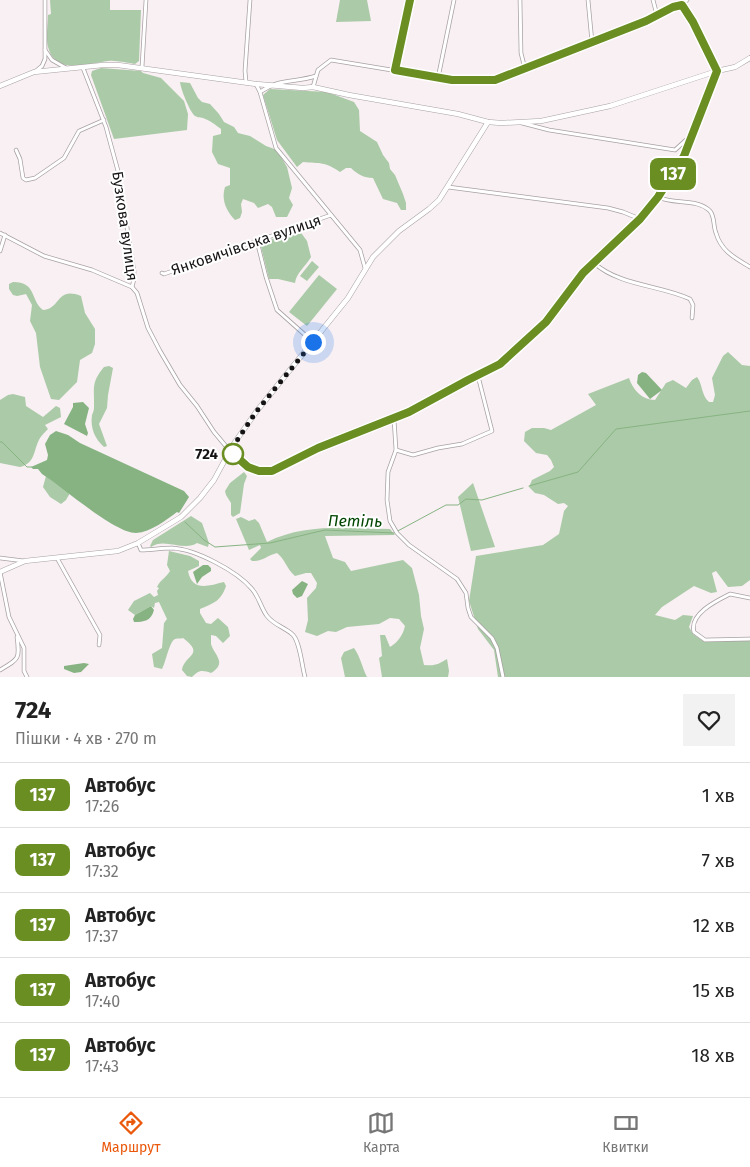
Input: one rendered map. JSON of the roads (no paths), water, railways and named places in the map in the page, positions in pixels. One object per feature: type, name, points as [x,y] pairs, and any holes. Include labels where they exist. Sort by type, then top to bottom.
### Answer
[{"type":"street","points":[[34,72],[44,63],[45,0]]},
{"type":"street","points":[[142,67],[146,0]]},
{"type":"street","points":[[246,82],[245,71],[250,0]]},
{"type":"street","points":[[395,70],[410,0]]},
{"type":"street","points":[[438,78],[454,0]]},
{"type":"street","points":[[520,0],[521,53],[524,69]]},
{"type":"street","points":[[588,0],[592,42]]},
{"type":"street","points":[[653,0],[657,15]]},
{"type":"street","points":[[313,87],[318,70],[332,60],[438,78],[482,82],[495,80],[646,21],[682,5],[687,0]]},
{"type":"street","points":[[682,5],[693,22],[717,71]]},
{"type":"street","points":[[45,50],[52,60],[69,69]]},
{"type":"street","points":[[0,86],[34,72],[103,65],[142,67],[256,84],[303,88],[313,87],[458,114],[488,122],[518,122],[541,121],[610,106],[717,71],[735,67],[750,58]]},
{"type":"street","name":"Бузкова вулиця","points":[[83,68],[104,120],[118,171],[134,271],[132,287],[137,293],[148,328],[176,379],[230,451],[248,467],[259,471],[272,471],[318,448],[394,419],[500,364],[527,341],[546,322],[583,273],[640,219],[658,197],[684,156],[717,71]]},
{"type":"street","points":[[260,92],[270,85],[317,76]]},
{"type":"street","points":[[256,84],[276,148],[360,250],[364,268]]},
{"type":"street","points":[[16,150],[20,159],[23,178],[26,180],[35,178],[64,158],[79,131],[104,120]]},
{"type":"street","points":[[0,558],[25,561],[118,551],[138,543],[181,517],[200,498],[214,480],[230,451],[256,412],[348,298],[364,268],[399,231],[429,209],[448,187],[488,122]]},
{"type":"street","points":[[518,122],[549,130],[675,150],[686,140],[690,141]]},
{"type":"street","points":[[448,187],[608,208],[640,219]]},
{"type":"street","points":[[658,197],[665,201],[694,204],[710,211],[713,217],[715,232],[726,252],[750,268]]},
{"type":"street","name":"Янковичівська вулиця","points":[[162,273],[164,274],[331,215]]},
{"type":"street","points":[[0,233],[44,256],[92,270],[132,287]]},
{"type":"street","points":[[0,251],[5,235]]},
{"type":"street","points":[[257,241],[267,283],[277,310],[313,342]]},
{"type":"street","points":[[594,262],[608,273],[650,288],[690,299],[693,305],[692,318]]},
{"type":"street","points":[[396,450],[413,456],[438,448],[462,444],[492,431],[491,419],[478,376]]},
{"type":"street","points":[[394,419],[396,450],[388,472],[387,500],[390,521],[396,532],[408,545],[457,579],[466,593],[471,617],[492,638],[497,648],[503,677]]},
{"type":"street","points":[[138,543],[141,550],[171,548],[186,550],[212,560],[247,583],[254,591],[266,615],[272,622],[293,634],[297,640],[306,677]]},
{"type":"street","points":[[58,558],[100,635],[100,646]]},
{"type":"street","points":[[25,561],[0,572],[9,617],[24,648],[24,671],[27,677]]},
{"type":"street","points":[[750,598],[734,594],[720,598],[698,615],[692,627],[694,632],[705,640],[750,638]]},
{"type":"street","points":[[0,670],[17,660],[20,653],[17,636]]},
{"type":"waterway","name":"Петіль","points":[[529,486],[578,472],[616,429],[750,411]]},
{"type":"waterway","name":"Петіль","points":[[0,442],[27,467],[32,467]]},
{"type":"waterway","name":"Петіль","points":[[185,522],[204,540],[215,547],[270,543],[325,530],[394,533],[446,505],[458,505],[466,499],[482,500],[523,488]]},
{"type":"place","name":"724","points":[[233,454]]}]
